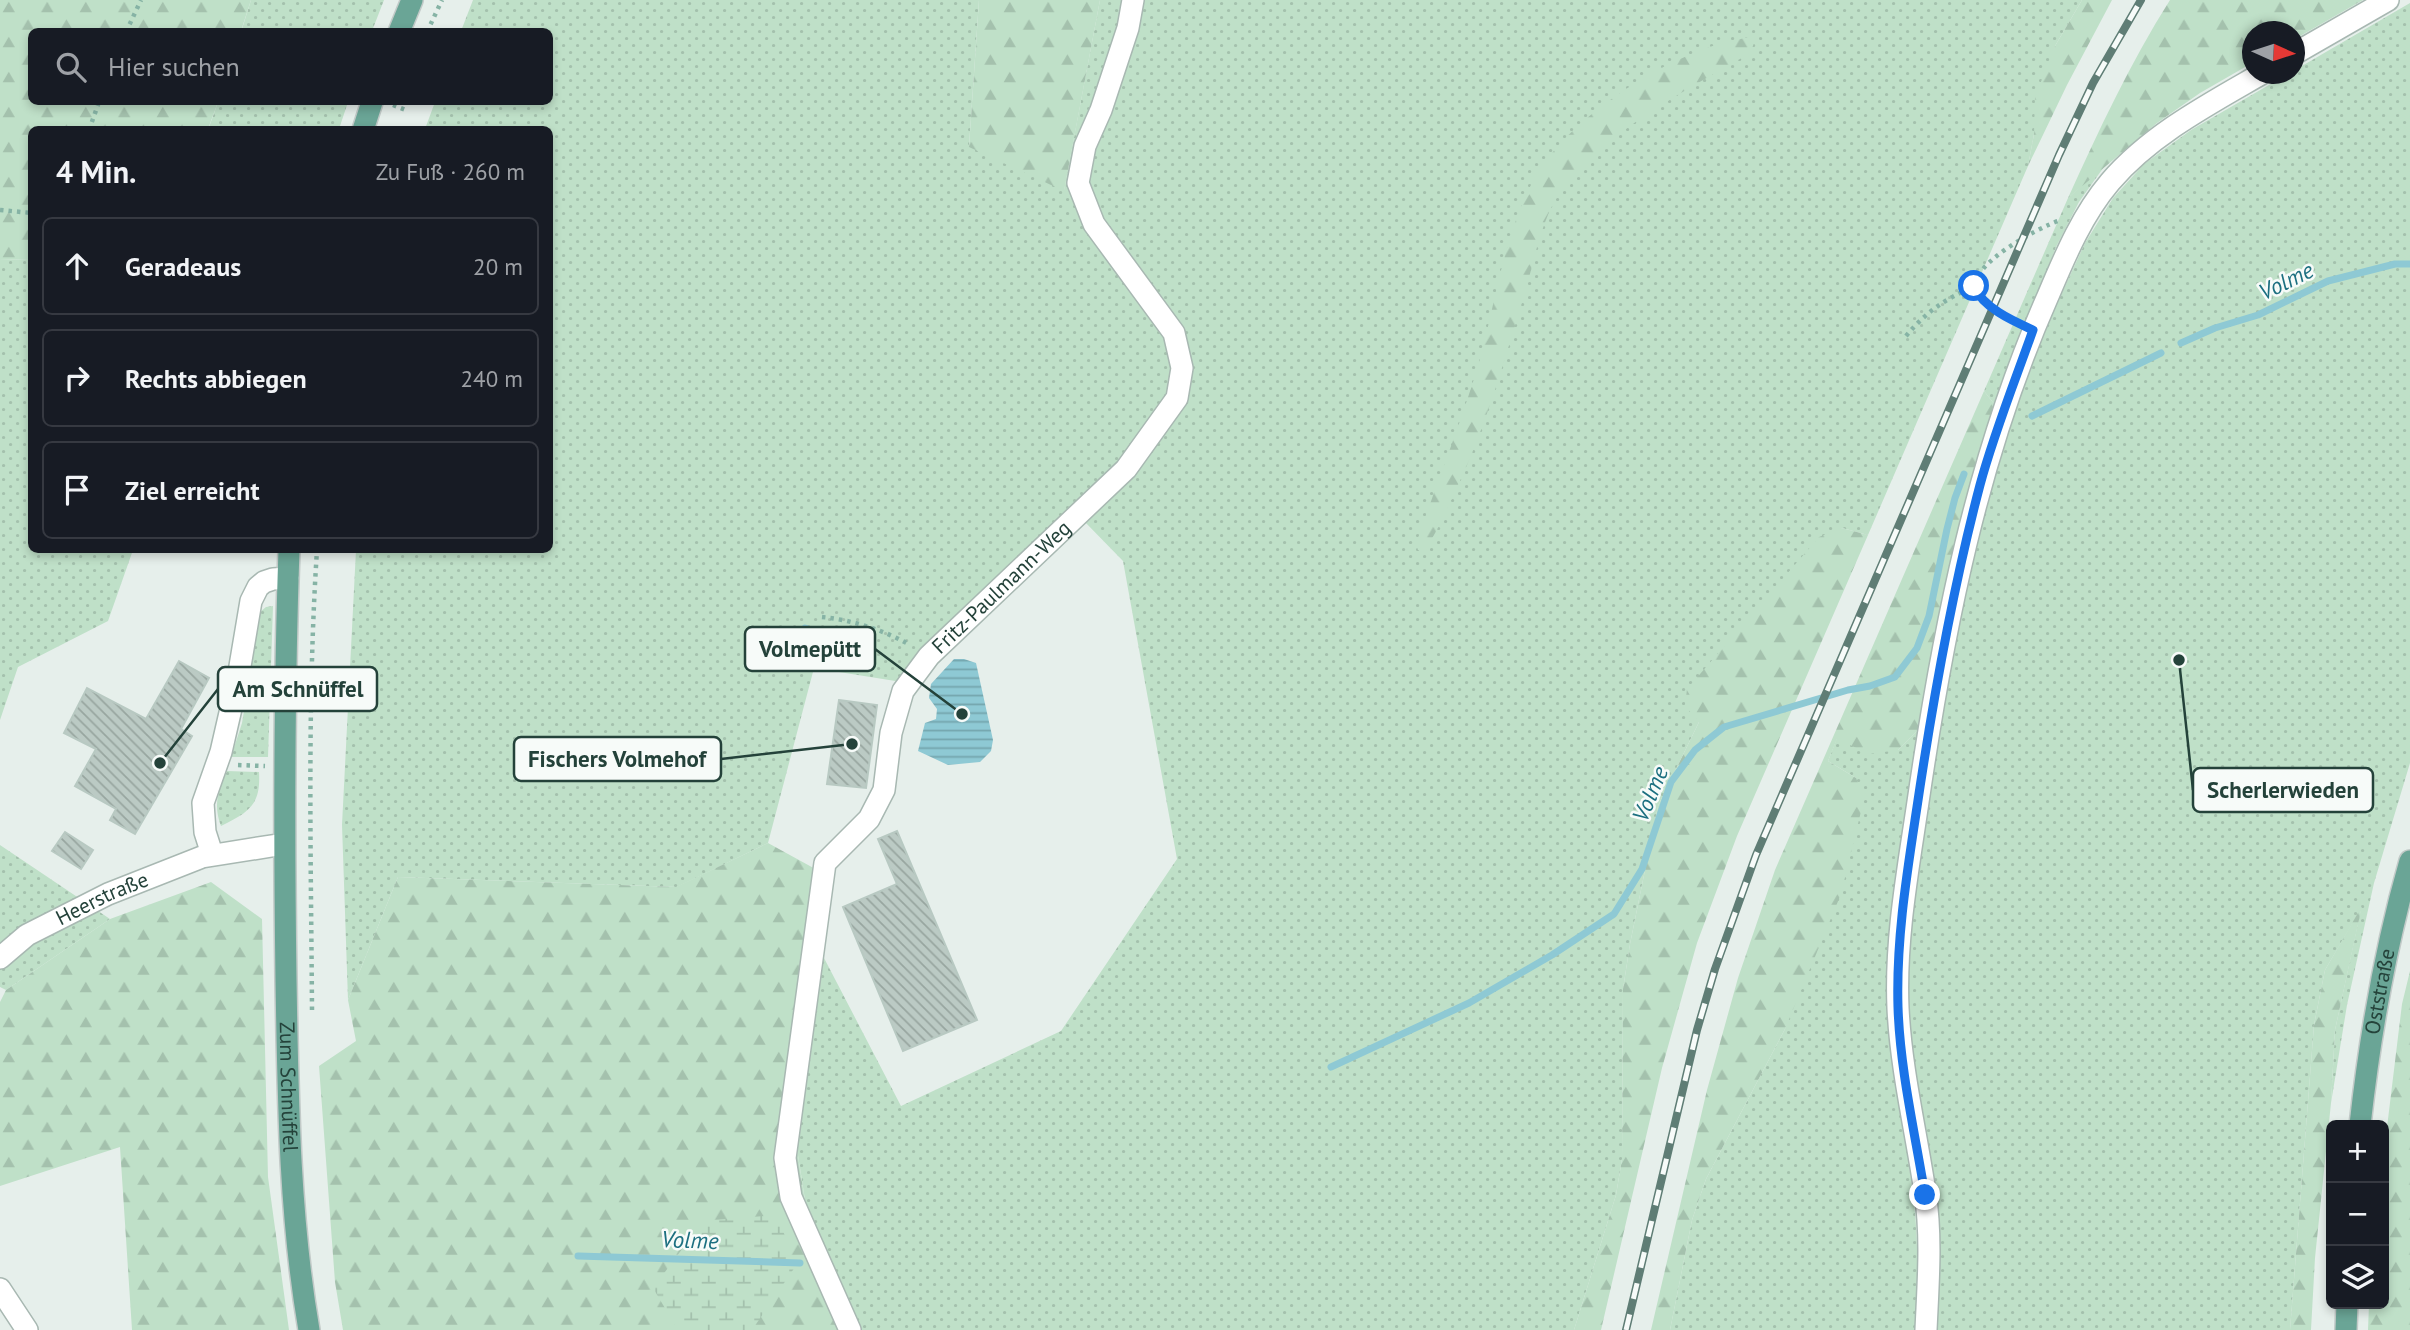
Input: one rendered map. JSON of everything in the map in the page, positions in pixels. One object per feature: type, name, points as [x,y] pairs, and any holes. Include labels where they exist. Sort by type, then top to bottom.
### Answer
[{"type":"main road","points":[[402,28],[412,0]]},
{"type":"main road","points":[[364,126],[371,105]]},
{"type":"main road","points":[[284,844],[284,713],[289,553]]},
{"type":"main road","name":"Zum Schnüffel","points":[[284,844],[291,1157],[301,1285],[309,1330]]},
{"type":"main road","name":"Oststraße","points":[[2361,1120],[2370,1038],[2392,925],[2410,861]]},
{"type":"main road","points":[[2346,1330],[2347,1309]]},
{"type":"street","name":"Fritz-Paulmann-Weg","points":[[850,1330],[791,1196],[785,1158],[825,863],[869,819],[884,790],[891,733],[903,691],[929,656],[1126,469],[1177,398],[1182,368],[1174,333],[1094,224],[1078,183],[1085,146],[1101,110],[1128,28],[1133,0]]},
{"type":"street","points":[[2305,48],[2388,0]]},
{"type":"street","points":[[1926,1330],[1930,1248],[1903,1059],[1898,1007],[1899,952],[1927,736],[1981,482],[2033,330],[2071,243],[2084,220],[2109,183],[2140,152],[2244,84]]},
{"type":"street","points":[[212,854],[205,832],[203,803],[221,752],[239,678],[251,601],[258,587],[264,582],[288,578]]},
{"type":"street","name":"Heerstraße","points":[[0,958],[27,935],[108,894],[212,854],[284,844]]},
{"type":"street","points":[[0,1289],[27,1330]]},
{"type":"path","points":[[129,28],[141,0]]},
{"type":"path","points":[[429,28],[442,0]]},
{"type":"path","points":[[90,126],[98,105]]},
{"type":"path","points":[[393,105],[408,111]]},
{"type":"path","points":[[0,210],[28,213]]},
{"type":"path","points":[[2033,330],[2008,319],[1978,295],[1974,286],[1977,276],[1984,266],[2002,251],[2049,224],[2063,219],[2084,220]]},
{"type":"path","points":[[1906,336],[1923,316],[1944,300],[1974,286]]},
{"type":"path","points":[[312,1012],[311,729],[317,553]]},
{"type":"path","points":[[822,617],[842,619],[894,636],[929,656]]},
{"type":"green space","points":[[0,0],[251,0],[242,28],[28,28],[28,105],[217,105],[209,126],[28,126],[28,260],[0,259]]},
{"type":"green space","points":[[251,0],[384,0],[373,28],[242,28]]},
{"type":"green space","points":[[473,0],[979,0],[969,146],[1064,190],[1100,0],[2082,0],[2055,46],[2028,166],[1868,535],[1842,528],[1699,722],[1658,806],[1623,989],[1622,1159],[1616,1195],[1574,1330],[855,1330],[822,1252],[805,1200],[790,1104],[811,933],[901,1106],[1061,1031],[1177,859],[1123,561],[1084,521],[914,684],[814,668],[768,843],[677,887],[398,877],[348,1000],[342,825],[356,553],[553,553],[553,126],[426,126],[434,105],[553,105],[553,28],[462,28]]},
{"type":"green space","points":[[979,0],[1100,0],[1064,191],[969,147]]},
{"type":"green space","points":[[2082,0],[2112,0],[2028,166],[2034,134],[2035,97],[2055,46]]},
{"type":"green space","points":[[2170,0],[2363,0],[2305,33],[2305,21],[2242,21],[2242,69],[2200,93],[2157,123],[2068,198],[2128,72]]},
{"type":"green space","points":[[2410,3],[2410,763],[2374,883],[2347,1005],[2331,1103],[2335,1030],[2361,909],[2325,970],[2314,1025],[2290,1330],[1936,1330],[1940,1254],[1936,1194],[1910,1050],[1907,975],[1914,902],[1939,731],[1973,544],[2012,413],[2085,243],[2113,198],[2144,164],[2191,130],[2271,84],[2305,84],[2305,64]]},
{"type":"green space","points":[[1748,37],[1754,43],[1750,53],[1621,132],[1577,172],[1559,194],[1543,227],[1502,367],[1476,444],[1437,530],[1424,550],[1418,550],[1416,544],[1480,359],[1508,245],[1533,181],[1565,139],[1586,119],[1633,84],[1712,46]]},
{"type":"green space","points":[[217,105],[347,105],[340,126],[209,126]]},
{"type":"green space","points":[[2106,164],[2079,202],[2056,247],[1995,405],[1984,391],[2068,198]]},
{"type":"green space","points":[[0,259],[28,260],[28,553],[132,553],[108,621],[18,667],[0,720]]},
{"type":"green space","points":[[1984,391],[1995,405],[1967,497],[1918,730],[1898,750],[1869,754],[1837,739],[1828,761],[1856,778],[1864,799],[1841,894],[1785,1029],[1706,1179],[1692,1220],[1670,1330],[1651,1330],[1707,1090],[1738,978],[1775,870]]},
{"type":"green space","points":[[1842,528],[1868,535],[1737,836],[1697,943],[1662,1068],[1601,1330],[1574,1330],[1616,1195],[1622,1159],[1623,989],[1658,806],[1699,722],[1685,706],[1687,689],[1819,537]]},
{"type":"green space","points":[[273,606],[268,757],[231,757],[242,723],[260,612]]},
{"type":"green space","points":[[1918,730],[1894,891],[1888,988],[1894,1069],[1916,1219],[1915,1330],[1670,1330],[1692,1220],[1706,1179],[1785,1029],[1856,778],[1828,761],[1837,738],[1898,750]]},
{"type":"green space","points":[[227,771],[259,772],[259,783],[251,806],[221,826],[217,811],[218,798]]},
{"type":"green space","points":[[768,843],[819,871],[790,1104],[817,1279],[839,1330],[343,1330],[335,1282],[319,1066],[356,1041],[348,1000],[398,877],[676,887]]},
{"type":"green space","points":[[0,845],[110,919],[6,990],[0,987]]},
{"type":"green space","points":[[211,882],[262,919],[268,1177],[289,1330],[132,1330],[120,1147],[0,1186],[0,1002],[6,990],[110,919]]},
{"type":"green space","points":[[2362,906],[2335,1030],[2311,1330],[2290,1330],[2314,1025],[2325,970]]},
{"type":"green space","points":[[2410,971],[2410,1330],[2368,1330],[2369,1309],[2389,1309],[2388,1120],[2402,1004]]},
{"type":"green space","points":[[778,1215],[795,1267],[752,1330],[678,1330],[653,1288],[703,1221]]},
{"type":"water","points":[[954,659],[976,663],[993,740],[991,751],[980,762],[948,765],[918,751],[925,723],[936,719],[937,709],[929,698],[931,684]]},
{"type":"building","points":[[179,661],[209,678],[181,729],[192,736],[135,834],[110,820],[116,809],[75,786],[96,749],[64,733],[87,688],[146,719]]},
{"type":"building","points":[[839,700],[877,705],[866,788],[827,784]]},
{"type":"building","points":[[897,831],[977,1020],[903,1051],[843,907],[897,884],[878,839]]},
{"type":"building","points":[[65,832],[93,850],[81,869],[52,851]]},
{"type":"waterway","name":"Volme","points":[[2181,343],[2215,328],[2258,315],[2328,281],[2395,264],[2410,264]]},
{"type":"waterway","name":"Volme","points":[[2032,416],[2161,353]]},
{"type":"waterway","name":"Volme","points":[[1331,1067],[1469,1003],[1552,955],[1614,914],[1642,869],[1671,782],[1695,750],[1724,727],[1895,677],[1917,648],[1929,616],[1947,529],[1964,474]]},
{"type":"waterway","name":"Volme","points":[[805,628],[825,635]]},
{"type":"waterway","name":"Volme","points":[[578,1256],[800,1263]]},
{"type":"railway","points":[[1626,1330],[1697,1030],[1715,969],[1756,855],[2059,155],[2093,83],[2141,0]]},
{"type":"place","name":"Scherlerwieden","points":[[2179,660]]},
{"type":"place","name":"Volmepütt","points":[[962,714]]},
{"type":"place","name":"Fischers Volmehof","points":[[852,744]]},
{"type":"place","name":"Am Schnüffel","points":[[160,763]]},
{"type":"route","points":[[1925,1195],[1903,1059],[1898,1007],[1904,898],[1927,736],[1965,548],[1981,482],[2033,330],[2008,319],[1978,295],[1974,286]]}]
